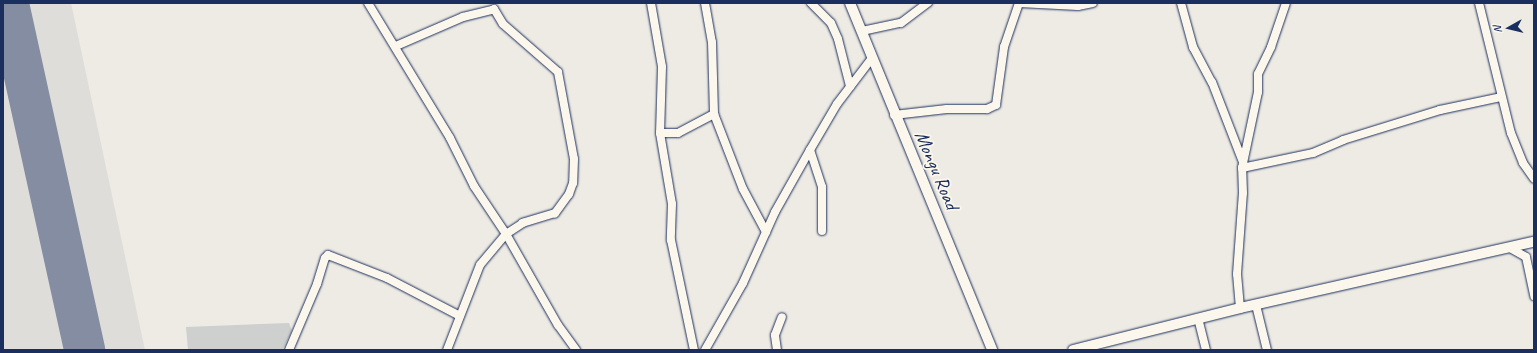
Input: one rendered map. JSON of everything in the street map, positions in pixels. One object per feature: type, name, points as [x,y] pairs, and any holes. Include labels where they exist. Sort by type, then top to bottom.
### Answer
[{"type":"main road","name":"Mongu Road","points":[[850,3],[894,115],[992,350]]},
{"type":"main road","points":[[1073,350],[1240,308],[1534,242]]},
{"type":"street","points":[[368,3],[396,46],[450,138],[474,186],[506,234],[558,325],[576,350]]},
{"type":"street","points":[[651,3],[662,67],[660,134],[672,204],[671,240],[694,350]]},
{"type":"street","points":[[705,3],[712,42],[714,114],[743,189],[766,232]]},
{"type":"street","points":[[811,3],[831,24],[838,39],[850,86]]},
{"type":"street","points":[[862,31],[901,23],[928,3]]},
{"type":"street","points":[[894,115],[940,110],[987,109],[996,105],[1004,47],[1019,3],[1078,6],[1093,3]]},
{"type":"street","points":[[1181,3],[1193,47],[1212,82],[1242,165]]},
{"type":"street","points":[[1240,308],[1237,274],[1243,193],[1242,165],[1258,92],[1258,74],[1271,47],[1286,3]]},
{"type":"street","points":[[1479,3],[1501,97],[1516,148],[1534,179]]},
{"type":"street","points":[[396,46],[463,17],[493,6],[503,24],[558,72],[574,159],[572,183],[569,194],[555,213],[523,223],[506,234],[480,265],[447,350]]},
{"type":"street","points":[[705,350],[743,283],[766,232],[810,150],[850,86],[872,58]]},
{"type":"street","points":[[1242,165],[1313,153],[1342,140],[1440,110],[1501,97]]},
{"type":"street","points":[[660,134],[678,133],[714,114]]},
{"type":"street","points":[[810,150],[822,187],[822,231]]},
{"type":"street","points":[[1510,248],[1526,257],[1534,296]]},
{"type":"street","points":[[288,350],[317,284],[325,258],[328,255],[387,278],[460,316]]},
{"type":"street","points":[[1256,305],[1267,350]]},
{"type":"street","points":[[777,350],[775,335],[782,317]]},
{"type":"street","points":[[1198,318],[1206,350]]},
{"type":"shaded area","points":[[3,3],[71,3],[145,350],[3,350]]},
{"type":"shaded area","points":[[289,323],[292,331],[282,350],[188,350],[186,327]]},
{"type":"runway","points":[[8,3],[84,350]]}]
